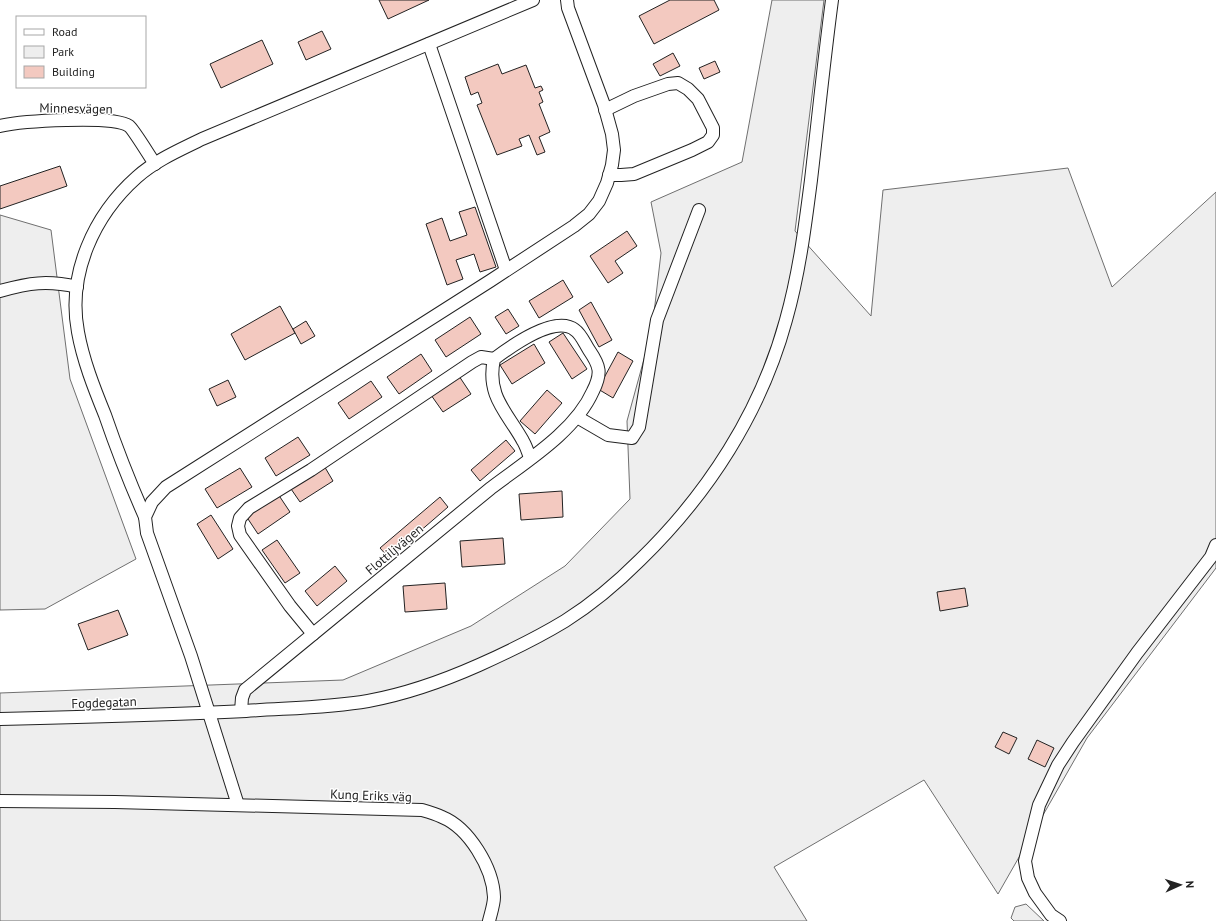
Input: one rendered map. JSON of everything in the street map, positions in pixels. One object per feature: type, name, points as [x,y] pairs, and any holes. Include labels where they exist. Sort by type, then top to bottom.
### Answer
[{"type":"street","points":[[238,805],[191,656],[147,533],[145,516],[131,486],[84,356],[77,331],[75,310],[82,260],[95,228],[114,199],[138,176],[169,154],[532,0]]},
{"type":"street","points":[[145,516],[152,502],[166,487],[333,382],[574,226],[589,214],[599,201],[612,165],[614,150],[606,110],[567,0]]},
{"type":"street","name":"Fogdegatan","points":[[0,719],[210,714],[330,706],[369,701],[396,695],[433,684],[498,657],[531,641],[594,601],[627,573],[680,518],[702,491],[746,423],[761,392],[786,322],[800,261],[832,0]]},
{"type":"street","points":[[429,44],[506,270]]},
{"type":"street","points":[[606,110],[634,96],[668,84],[678,83],[688,89],[698,100],[713,128],[713,135],[708,142],[692,150],[634,174],[609,175]]},
{"type":"street","name":"Minnesvägen","points":[[0,126],[31,121],[102,121],[122,123],[130,127],[155,164]]},
{"type":"street","points":[[530,458],[523,441],[502,410],[492,382],[494,359],[507,349],[545,328],[559,326],[570,327],[576,330],[596,359],[599,367],[599,377],[593,392],[577,417],[608,435],[632,438],[639,427],[657,320],[699,210]]},
{"type":"street","points":[[0,291],[24,284],[47,282],[77,288]]},
{"type":"street","points":[[313,634],[290,606],[240,535],[238,526],[240,518],[249,508],[311,470],[472,362],[481,357],[494,359]]},
{"type":"street","name":"Flottiljvägen","points":[[241,711],[242,698],[245,690],[490,488],[569,426],[577,417]]},
{"type":"street","points":[[1060,921],[1051,915],[1035,893],[1028,878],[1025,861],[1039,805],[1058,765],[1073,742],[1137,654],[1211,557],[1216,545]]},
{"type":"street","name":"Kung Eriks väg","points":[[0,801],[422,810],[443,817],[463,831],[483,858],[491,878],[494,897],[489,921]]},
{"type":"green space","points":[[772,0],[824,0],[795,231],[871,316],[883,190],[1068,168],[1112,287],[1216,192],[1216,568],[1087,738],[998,894],[924,780],[774,867],[807,921],[0,921],[0,693],[343,680],[471,626],[565,566],[630,499],[627,421],[652,330],[661,253],[651,202],[742,162]]},
{"type":"green space","points":[[0,215],[51,230],[70,379],[136,559],[45,609],[0,610]]},
{"type":"green space","points":[[1026,904],[1044,921],[1014,921],[1011,918],[1015,907]]},
{"type":"building","points":[[379,0],[429,0],[388,19]]},
{"type":"building","points":[[670,0],[714,0],[719,10],[654,44],[639,16]]},
{"type":"building","points":[[322,31],[331,49],[306,60],[298,42]]},
{"type":"building","points":[[262,40],[273,64],[221,88],[210,64]]},
{"type":"building","points":[[673,53],[680,66],[660,76],[653,64]]},
{"type":"building","points":[[715,61],[720,72],[704,79],[699,68]]},
{"type":"building","points":[[498,64],[502,74],[526,65],[535,88],[541,86],[543,90],[539,92],[543,102],[539,104],[550,132],[539,137],[545,152],[537,155],[529,135],[519,139],[522,146],[497,155],[477,105],[482,103],[478,92],[471,95],[465,77]]},
{"type":"building","points":[[60,166],[67,186],[0,209],[0,186]]},
{"type":"building","points":[[475,207],[496,267],[480,272],[474,254],[456,260],[463,279],[447,285],[426,224],[442,218],[450,241],[467,235],[459,212]]},
{"type":"building","points":[[627,231],[637,246],[615,261],[623,273],[608,283],[590,256]]},
{"type":"building","points":[[563,280],[573,297],[539,318],[529,301]]},
{"type":"building","points":[[591,302],[612,340],[599,347],[579,310]]},
{"type":"building","points":[[280,306],[295,333],[245,360],[231,334]]},
{"type":"building","points":[[508,309],[519,326],[506,334],[495,317]]},
{"type":"building","points":[[470,317],[481,334],[446,357],[435,340]]},
{"type":"building","points":[[306,321],[315,336],[301,344],[293,329]]},
{"type":"building","points":[[563,333],[587,369],[572,379],[549,342]]},
{"type":"building","points":[[534,344],[545,363],[512,384],[500,365]]},
{"type":"building","points":[[618,352],[633,361],[613,398],[598,389]]},
{"type":"building","points":[[421,354],[432,371],[399,394],[387,377]]},
{"type":"building","points":[[459,376],[471,394],[443,412],[431,395]]},
{"type":"building","points":[[228,380],[236,397],[217,406],[209,389]]},
{"type":"building","points":[[371,381],[382,397],[349,419],[338,403]]},
{"type":"building","points":[[547,390],[562,403],[535,434],[520,421]]},
{"type":"building","points":[[298,437],[310,455],[276,476],[265,458]]},
{"type":"building","points":[[506,440],[515,451],[480,481],[471,470]]},
{"type":"building","points":[[323,464],[333,481],[300,502],[289,486]]},
{"type":"building","points":[[240,468],[252,487],[217,508],[205,489]]},
{"type":"building","points":[[562,491],[563,517],[521,520],[519,494]]},
{"type":"building","points":[[278,494],[290,512],[258,534],[246,516]]},
{"type":"building","points":[[440,497],[448,507],[389,558],[380,548]]},
{"type":"building","points":[[211,515],[233,549],[218,559],[197,524]]},
{"type":"building","points":[[503,538],[505,564],[462,567],[460,541]]},
{"type":"building","points":[[277,540],[300,573],[285,583],[262,550]]},
{"type":"building","points":[[335,566],[347,581],[317,606],[305,591]]},
{"type":"building","points":[[445,583],[447,609],[405,612],[403,586]]},
{"type":"building","points":[[965,588],[968,606],[940,611],[937,592]]},
{"type":"building","points":[[118,610],[128,635],[88,650],[78,624]]},
{"type":"building","points":[[1003,732],[1017,738],[1009,754],[995,747]]},
{"type":"building","points":[[1037,740],[1054,748],[1045,767],[1028,759]]}]
